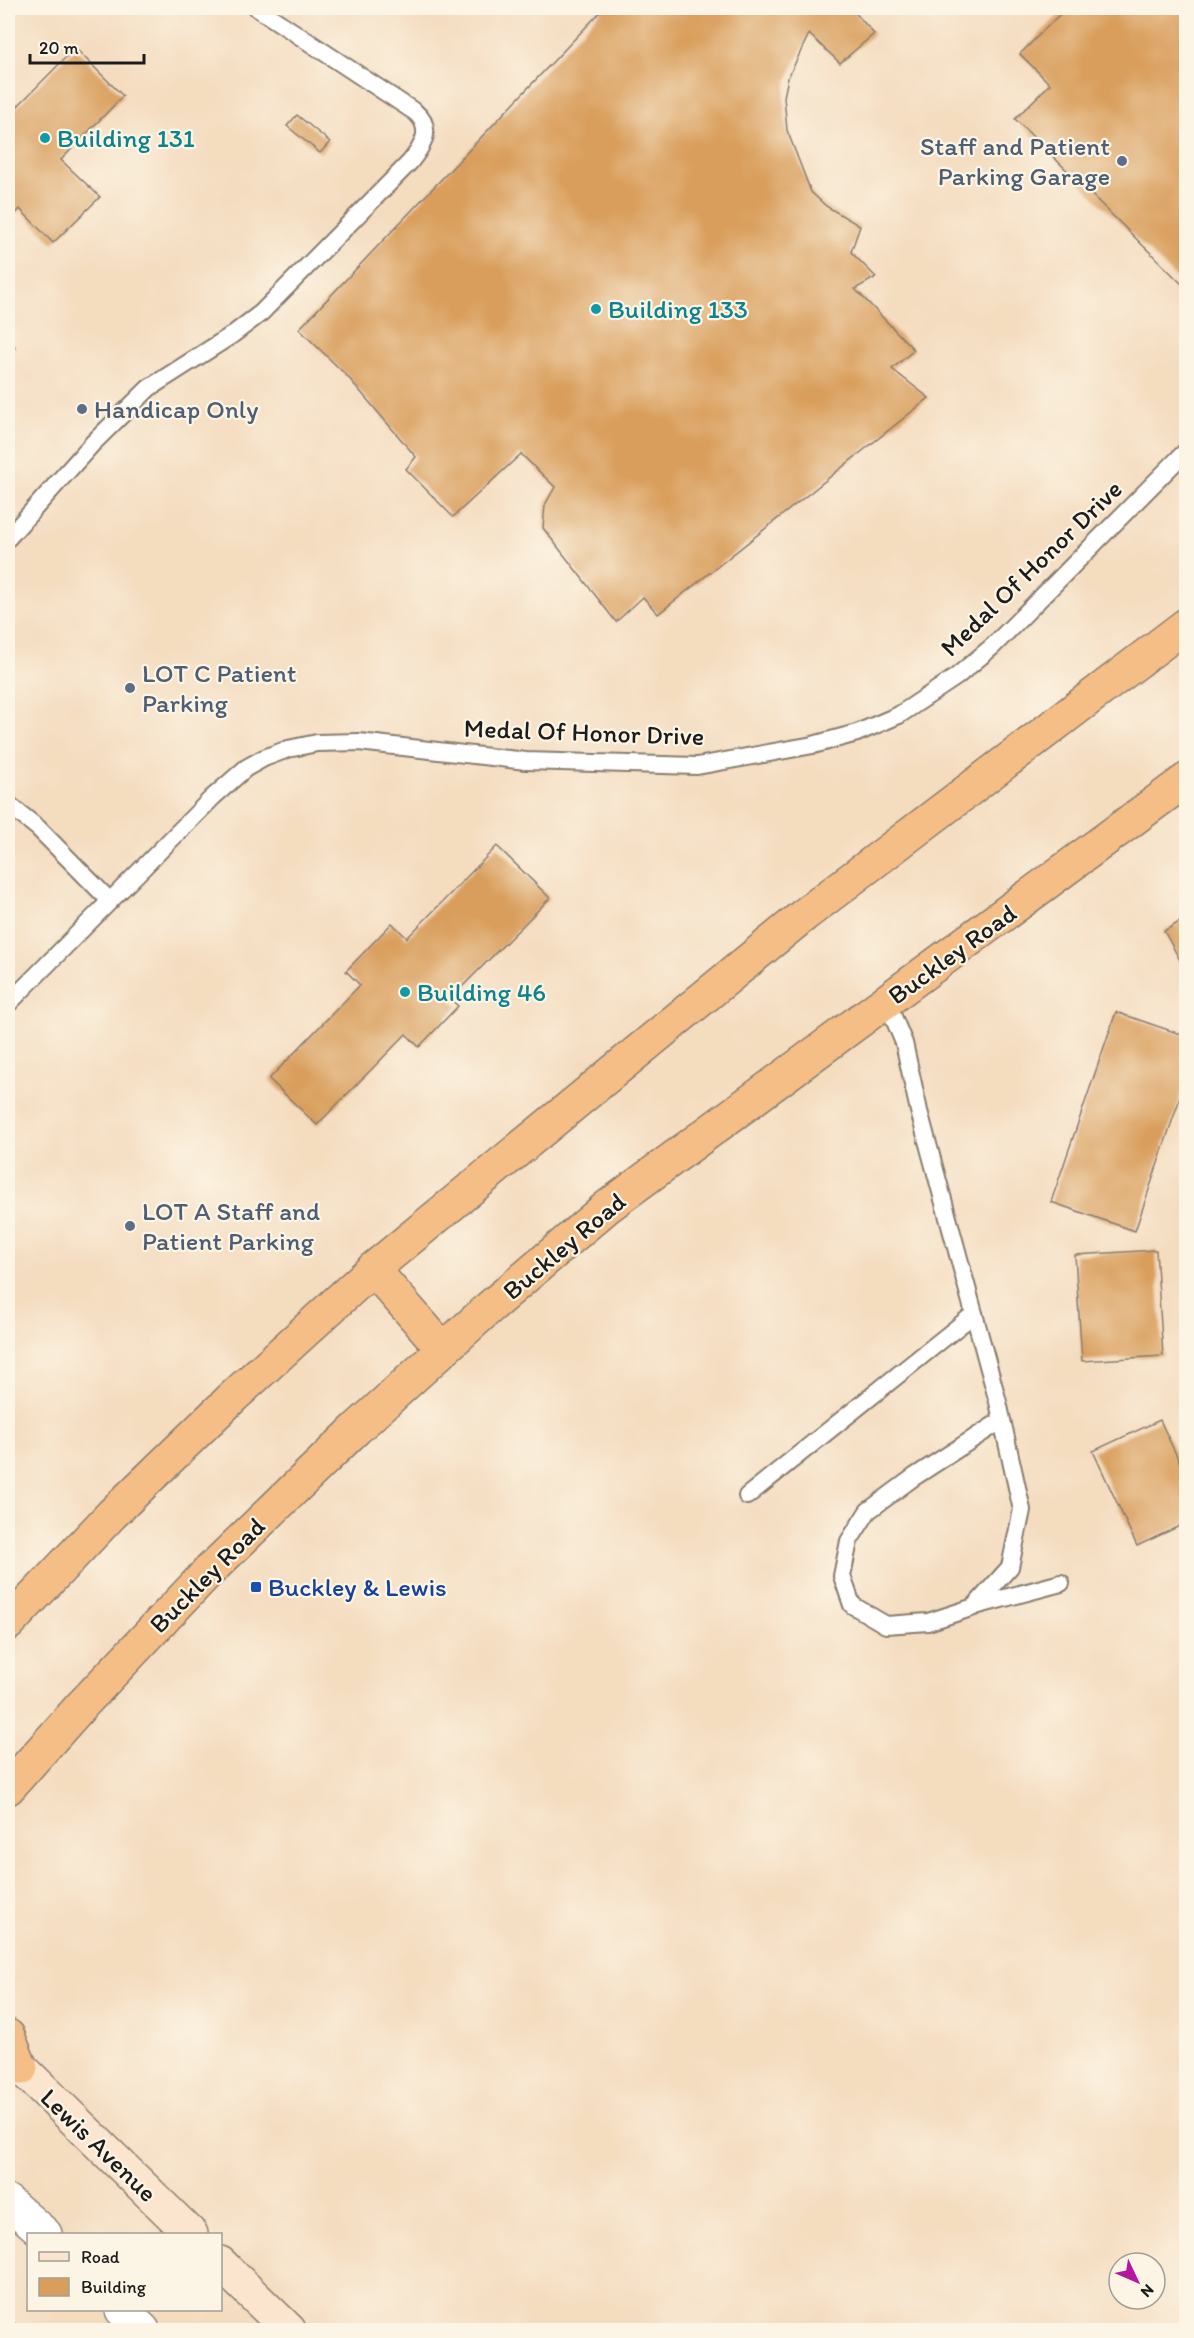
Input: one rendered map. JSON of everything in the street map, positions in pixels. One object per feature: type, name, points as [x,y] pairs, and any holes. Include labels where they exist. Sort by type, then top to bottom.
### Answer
[{"type":"highway","points":[[8,1624],[112,1514],[226,1404],[373,1269],[804,915],[1186,625]]},
{"type":"highway","name":"Buckley Road","points":[[8,1788],[82,1705],[206,1574],[443,1349],[607,1207],[1186,780]]},
{"type":"highway","points":[[373,1269],[443,1349]]},
{"type":"highway","points":[[8,2036],[12,2063]]},
{"type":"main road","name":"Lewis Avenue","points":[[12,2063],[189,2233]]},
{"type":"main road","points":[[222,2265],[290,2331]]},
{"type":"street","points":[[8,2202],[43,2233]]},
{"type":"street","points":[[123,2311],[143,2331]]},
{"type":"lane","points":[[8,538],[93,443],[149,388],[232,335],[261,313],[410,162],[425,142],[425,124],[415,112],[257,8]]},
{"type":"lane","name":"Medal Of Honor Drive","points":[[8,1004],[213,797],[246,768],[288,749],[317,743],[359,742],[526,761],[697,766],[813,745],[857,733],[899,715],[956,677],[993,646],[1186,451]]},
{"type":"lane","points":[[8,804],[38,828],[110,901]]},
{"type":"lane","points":[[887,1002],[904,1043],[919,1111],[1002,1420],[1022,1510],[1010,1568],[974,1606]]},
{"type":"lane","points":[[747,1497],[974,1314]]},
{"type":"lane","points":[[1002,1420],[914,1477],[868,1511],[849,1541],[842,1576],[852,1605],[886,1625],[928,1622],[974,1606],[1061,1583]]},
{"type":"building","name":"Building 133","points":[[604,8],[851,8],[874,34],[840,63],[809,34],[788,78],[784,97],[787,130],[811,192],[826,206],[860,226],[851,252],[876,277],[855,289],[914,350],[892,369],[929,398],[658,614],[643,597],[616,622],[543,528],[545,505],[555,487],[521,454],[453,517],[406,469],[416,457],[348,377],[299,329]]},
{"type":"building","name":"Staff and Patient Parking Garage","points":[[1066,8],[1186,8],[1186,288],[1015,119],[1050,84],[1020,54]]},
{"type":"building","name":"Building 131","points":[[75,48],[123,96],[61,160],[100,197],[53,243],[20,209],[8,222],[8,116]]},
{"type":"building","points":[[297,115],[330,142],[320,153],[287,126]]},
{"type":"building","points":[[8,340],[15,347],[8,354]]},
{"type":"building","name":"Building 46","points":[[497,846],[550,898],[450,999],[458,1006],[419,1047],[406,1034],[317,1125],[269,1079],[360,985],[346,971],[392,923],[407,938]]},
{"type":"building","points":[[1186,918],[1186,971],[1164,931]]},
{"type":"building","points":[[1116,1012],[1186,1036],[1186,1080],[1135,1231],[1051,1202]]},
{"type":"building","points":[[1156,1250],[1163,1356],[1082,1361],[1075,1255]]},
{"type":"building","points":[[1160,1420],[1186,1476],[1186,1523],[1137,1546],[1093,1451]]},
{"type":"building","points":[[8,2317],[21,2330],[8,2330]]},
{"type":"place","name":"Building 131","points":[[45,138]]},
{"type":"place","name":"Staff and Patient Parking Garage","points":[[1122,161]]},
{"type":"place","name":"Building 133","points":[[596,309]]},
{"type":"place","name":"Handicap Only","points":[[82,409]]},
{"type":"place","name":"LOT C Patient Parking","points":[[130,688]]},
{"type":"place","name":"Building 46","points":[[405,992]]},
{"type":"place","name":"LOT A Staff and Patient Parking","points":[[130,1226]]},
{"type":"place","name":"Buckley & Lewis","points":[[256,1587]]}]
